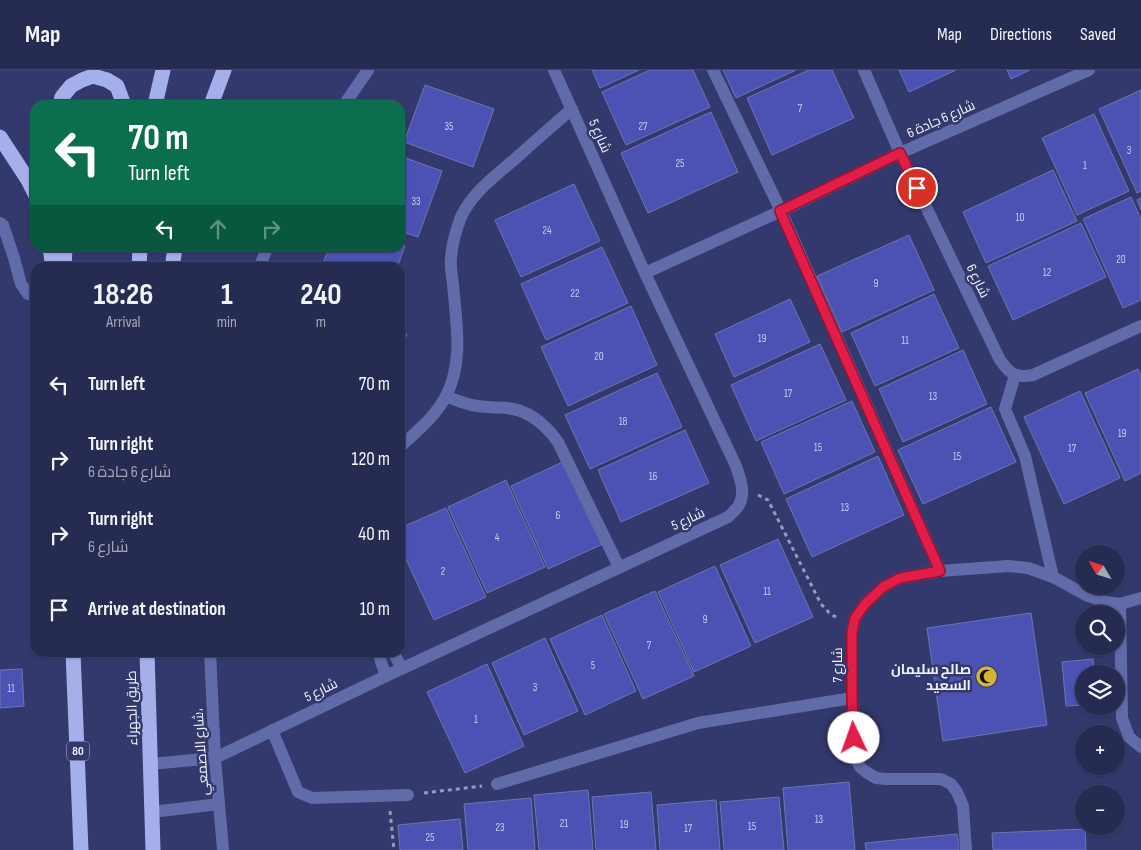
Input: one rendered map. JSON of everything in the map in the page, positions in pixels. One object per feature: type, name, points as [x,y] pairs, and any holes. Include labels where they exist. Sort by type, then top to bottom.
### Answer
[{"type":"highway","points":[[156,100],[163,70]]},
{"type":"highway","points":[[213,100],[224,70]]},
{"type":"highway","points":[[61,100],[71,86],[93,76],[107,80],[117,86],[122,100]]},
{"type":"highway","points":[[0,137],[30,184]]},
{"type":"highway","name":"80","points":[[73,657],[81,850]]},
{"type":"highway","name":"طريق الجهراء","points":[[147,657],[153,850]]},
{"type":"street","points":[[347,100],[368,70]]},
{"type":"street","name":"شارع 5","points":[[215,758],[402,668],[728,517],[739,505],[743,495],[736,466],[645,273],[554,70]]},
{"type":"street","points":[[713,70],[780,211],[940,571]]},
{"type":"street","name":"شارع 6","points":[[864,70],[900,153],[1000,360],[1015,376]]},
{"type":"street","name":"شارع 6 جادة 6","points":[[645,273],[900,153],[1089,70]]},
{"type":"street","points":[[405,442],[437,410],[446,396],[453,378],[458,342],[451,259],[454,237],[462,216],[474,197],[490,181],[572,109]]},
{"type":"street","points":[[0,223],[3,225],[21,284],[30,295]]},
{"type":"street","points":[[1053,577],[1025,456],[1005,409],[1015,376],[1034,375],[1141,326]]},
{"type":"street","points":[[446,396],[470,405],[509,408],[521,411],[542,423],[558,442],[619,567]]},
{"type":"street","points":[[855,618],[865,604],[883,587],[900,578],[940,571],[1008,566],[1028,568],[1053,577],[1086,595],[1106,602],[1120,604],[1141,598]]},
{"type":"street","points":[[1120,604],[1122,718],[1129,737],[1141,747]]},
{"type":"street","name":"شارع 7","points":[[855,618],[852,632],[852,698],[855,757],[860,767],[876,778],[941,778],[951,784],[963,806],[966,850]]},
{"type":"street","name":"شارع الاصمعي،","points":[[210,657],[215,758],[223,850]]},
{"type":"street","points":[[380,657],[386,676]]},
{"type":"street","points":[[396,657],[402,668]]},
{"type":"street","points":[[498,784],[698,723],[852,698]]},
{"type":"street","points":[[272,730],[298,792],[312,798],[408,795]]},
{"type":"street","name":"طريق الجهراء","points":[[150,764],[215,758]]},
{"type":"street","points":[[152,812],[220,804]]},
{"type":"path","points":[[743,495],[760,495],[768,500],[822,604],[830,614],[836,617],[855,618]]},
{"type":"path","points":[[408,795],[498,784]]},
{"type":"path","points":[[388,796],[394,850]]},
{"type":"building","points":[[592,70],[639,70],[600,88]]},
{"type":"building","points":[[650,70],[693,70],[710,107],[626,145],[602,92]]},
{"type":"building","points":[[723,70],[796,70],[736,98]]},
{"type":"building","points":[[809,70],[832,70],[854,118],[772,155],[747,98]]},
{"type":"building","points":[[899,70],[956,70],[909,92]]},
{"type":"building","points":[[1007,70],[1030,70],[1011,79]]},
{"type":"building","points":[[425,85],[494,109],[473,167],[405,142]]},
{"type":"building","points":[[1141,90],[1141,191],[1137,193],[1099,109]]},
{"type":"building","points":[[711,112],[738,172],[648,213],[621,153]]},
{"type":"building","points":[[1094,114],[1129,191],[1077,215],[1042,138]]},
{"type":"building","points":[[405,158],[442,171],[418,237],[405,233]]},
{"type":"building","points":[[1053,170],[1077,221],[986,263],[963,212]]},
{"type":"building","points":[[574,184],[600,241],[521,277],[495,220]]},
{"type":"building","points":[[1131,197],[1141,219],[1141,300],[1123,308],[1083,219]]},
{"type":"building","points":[[1141,198],[1141,210],[1137,200]]},
{"type":"building","points":[[1081,223],[1106,277],[1013,320],[988,266]]},
{"type":"building","points":[[909,235],[934,290],[842,332],[817,276]]},
{"type":"building","points":[[602,247],[628,303],[546,340],[521,284]]},
{"type":"building","points":[[327,252],[403,252],[399,262],[323,262]]},
{"type":"building","points":[[934,294],[959,348],[875,386],[851,333]]},
{"type":"building","points":[[790,299],[810,342],[734,377],[715,334]]},
{"type":"building","points":[[631,306],[657,365],[568,406],[541,347]]},
{"type":"building","points":[[820,344],[846,400],[756,441],[731,385]]},
{"type":"building","points":[[963,350],[987,404],[903,442],[879,389]]},
{"type":"building","points":[[1138,369],[1141,377],[1141,473],[1125,481],[1085,393]]},
{"type":"building","points":[[657,373],[682,427],[590,469],[565,415]]},
{"type":"building","points":[[1080,391],[1120,478],[1064,504],[1024,417]]},
{"type":"building","points":[[852,401],[875,452],[784,494],[761,442]]},
{"type":"building","points":[[991,407],[1016,462],[923,504],[898,450]]},
{"type":"building","points":[[685,430],[709,483],[621,522],[598,470]]},
{"type":"building","points":[[878,456],[904,515],[812,557],[786,499]]},
{"type":"building","points":[[567,460],[605,543],[548,569],[511,486]]},
{"type":"building","points":[[506,480],[545,567],[487,593],[448,507]]},
{"type":"building","points":[[446,508],[486,597],[434,620],[405,557],[405,526]]},
{"type":"building","points":[[778,539],[813,617],[755,643],[720,565]]},
{"type":"building","points":[[715,566],[751,646],[694,672],[658,592]]},
{"type":"building","points":[[655,591],[694,676],[643,699],[604,614]]},
{"type":"building","name":"صالح سليمان السعيد","points":[[1031,613],[1047,725],[943,741],[927,628]]},
{"type":"building","points":[[602,615],[636,691],[585,715],[550,639]]},
{"type":"building","points":[[545,638],[578,711],[524,735],[492,663]]},
{"type":"building","points":[[1093,659],[1093,665],[1075,665],[1075,706],[1066,706],[1062,662]]},
{"type":"building","points":[[487,664],[524,746],[465,773],[427,692]]},
{"type":"building","points":[[22,669],[24,706],[0,708],[0,670]]},
{"type":"building","points":[[849,782],[855,850],[788,850],[783,788]]},
{"type":"building","points":[[588,790],[593,850],[539,850],[534,795]]},
{"type":"building","points":[[651,792],[656,850],[596,850],[592,797]]},
{"type":"building","points":[[779,797],[784,850],[724,850],[720,802]]},
{"type":"building","points":[[531,798],[535,850],[468,850],[464,804]]},
{"type":"building","points":[[716,800],[720,850],[660,850],[657,805]]},
{"type":"building","points":[[460,819],[463,850],[400,850],[398,825]]},
{"type":"building","points":[[1075,829],[1075,835],[1085,835],[1086,850],[993,850],[992,833]]},
{"type":"building","points":[[957,834],[959,850],[866,850],[865,843]]},
{"type":"place","name":"صالح سليمان السعيد","points":[[987,677]]},
{"type":"route","points":[[854,738],[852,632],[855,618],[865,604],[883,587],[900,578],[940,571],[780,211],[900,153],[917,188]]}]
